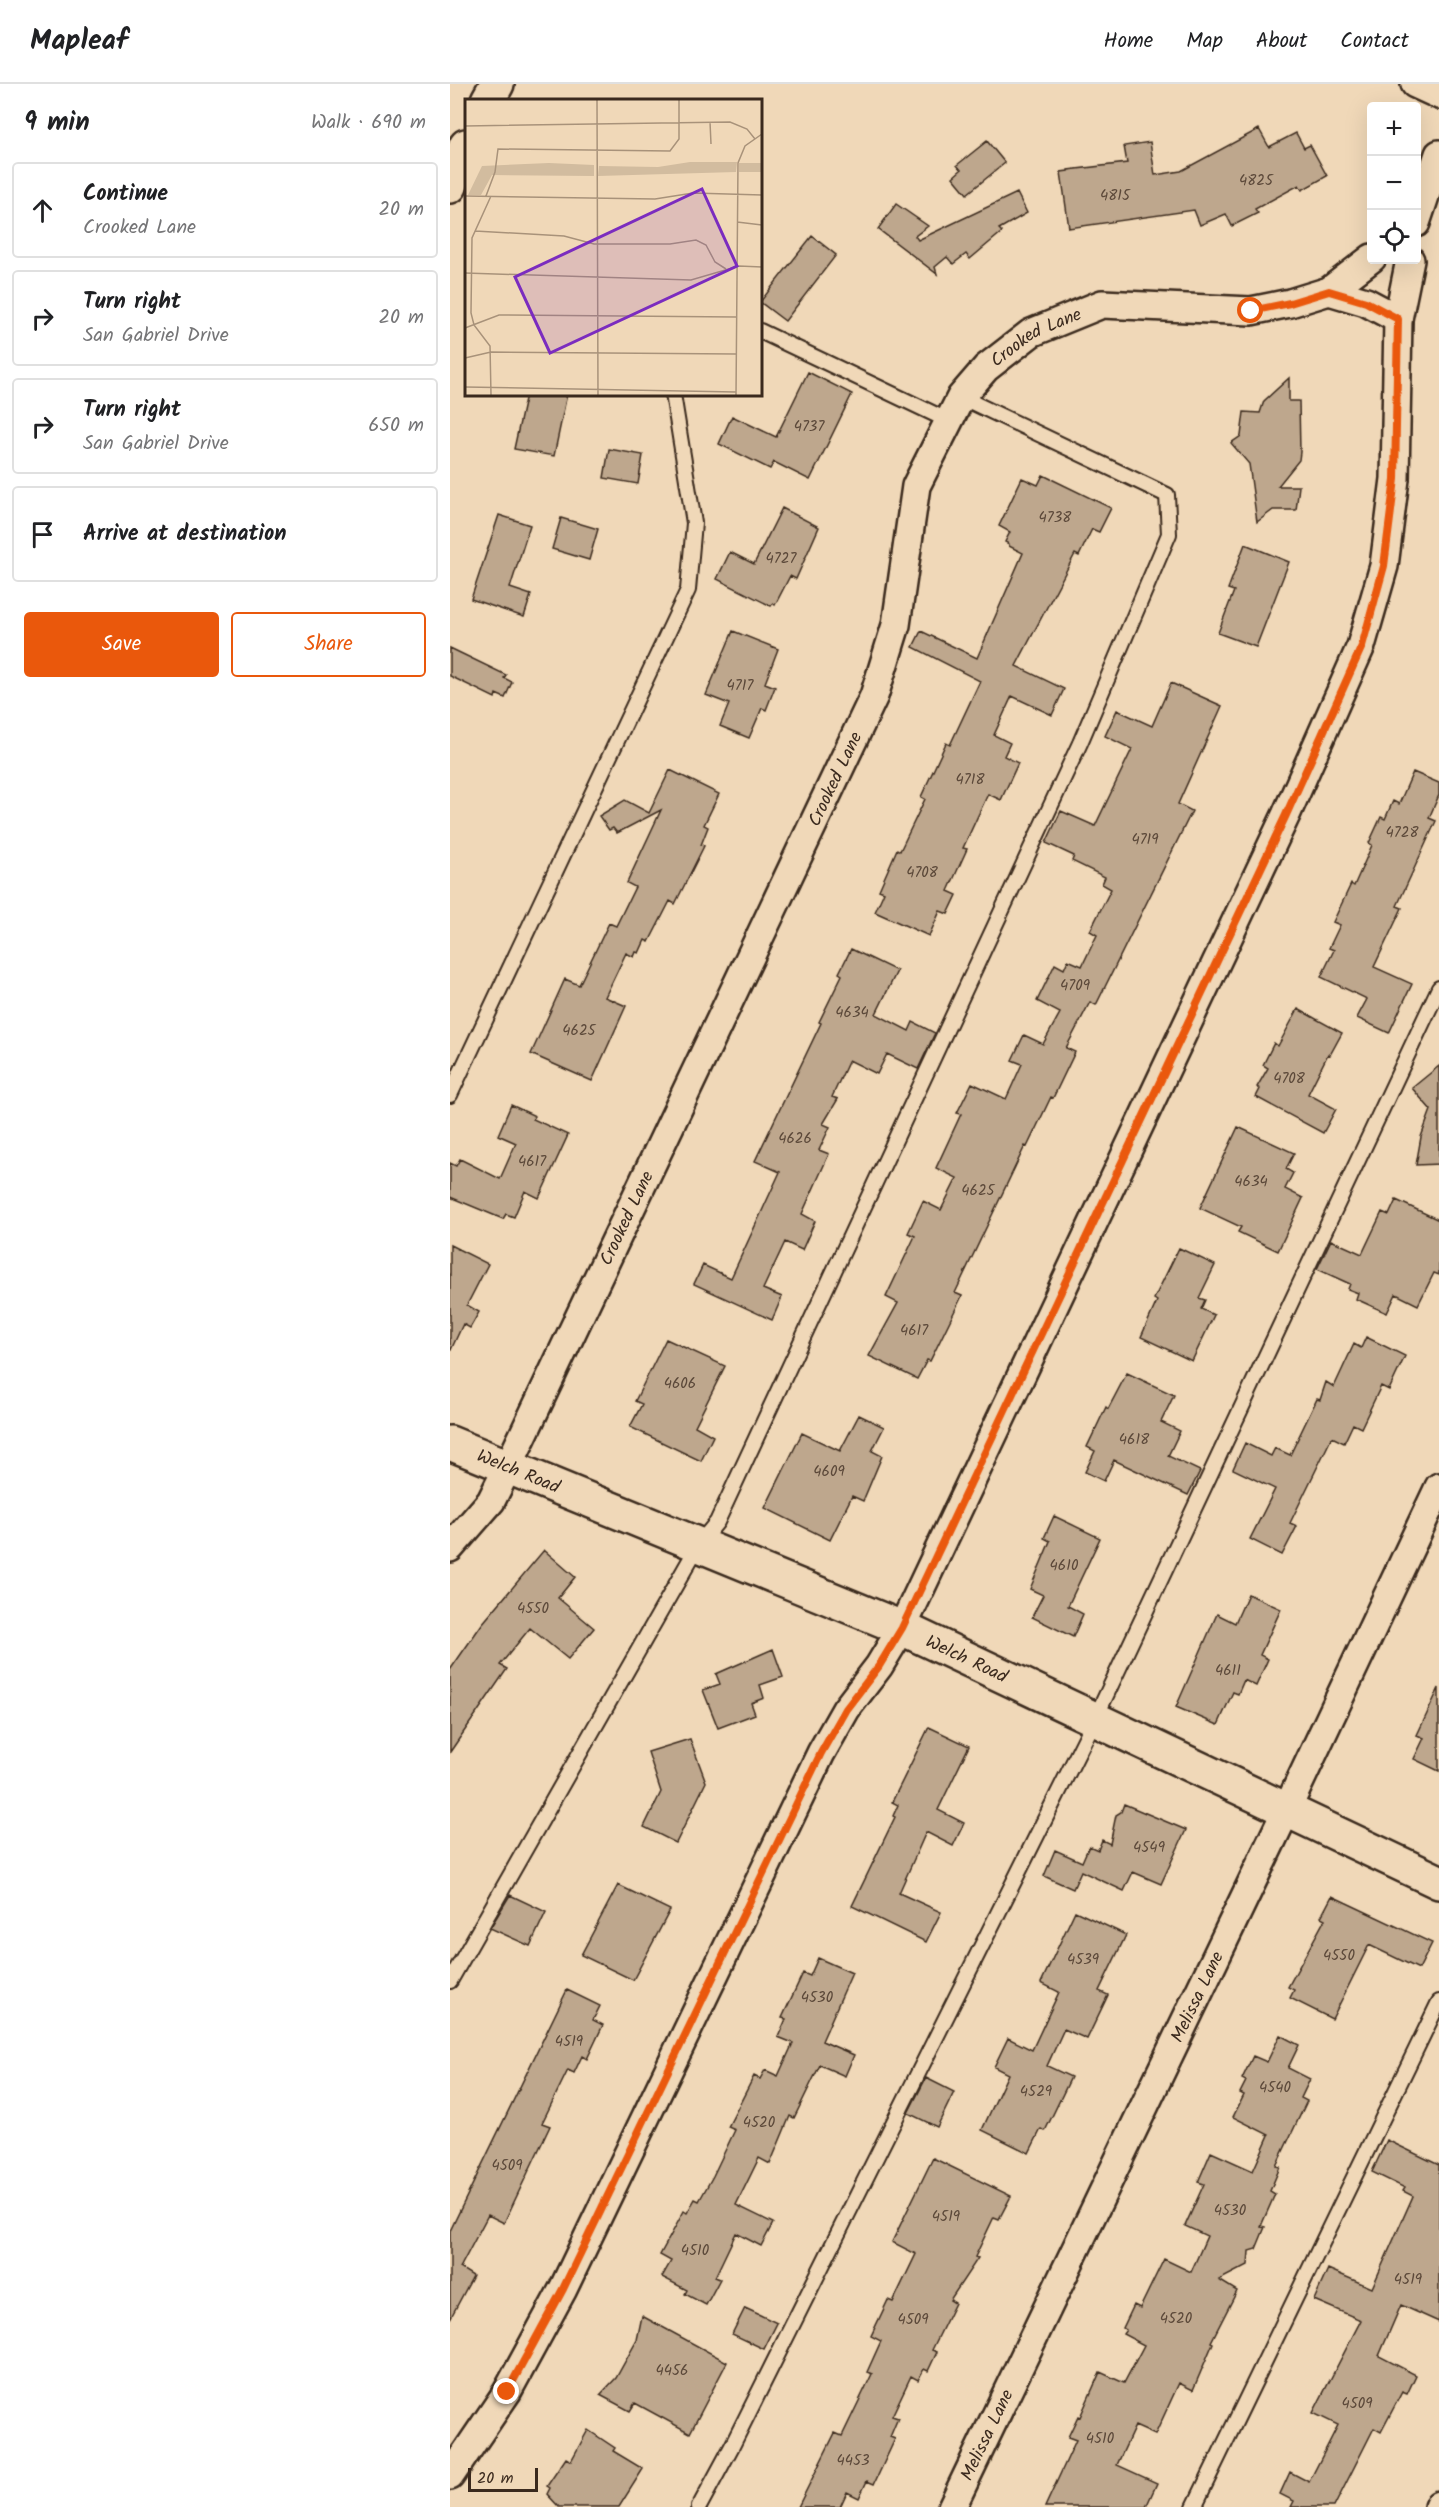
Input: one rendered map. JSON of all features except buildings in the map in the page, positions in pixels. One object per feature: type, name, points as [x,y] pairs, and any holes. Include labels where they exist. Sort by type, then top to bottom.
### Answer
[{"type":"street","points":[[489,99],[497,84]]},
{"type":"street","points":[[1415,84],[1439,95]]},
{"type":"street","points":[[450,186],[465,148]]},
{"type":"street","points":[[1420,210],[1439,154]]},
{"type":"street","name":"Crooked Lane","points":[[450,1548],[491,1501],[508,1467],[874,696],[896,625],[916,486],[962,397],[986,368],[1031,333],[1102,304],[1251,311],[1290,303],[1329,291],[1367,261]]},
{"type":"street","points":[[450,2476],[507,2392],[563,2289],[821,1753],[846,1709],[879,1666],[902,1628],[1286,815],[1362,646],[1384,566],[1395,479],[1398,319],[1409,264]]},
{"type":"street","points":[[1329,291],[1366,302],[1398,319]]},
{"type":"street","name":"Welch Road","points":[[450,1443],[902,1628],[1439,1882]]},
{"type":"street","name":"Melissa Lane","points":[[952,2507],[1439,1487]]},
{"type":"lane","points":[[762,332],[949,421]]},
{"type":"lane","points":[[450,1095],[688,590],[694,522],[674,396]]},
{"type":"lane","points":[[450,1981],[699,1544],[717,1522],[1080,742],[1169,534],[1167,495],[962,397]]},
{"type":"lane","points":[[699,2507],[738,2435],[1095,1719],[1439,988]]},
{"type":"lane","points":[[1194,2507],[1439,2002]]},
{"type":"route","points":[[507,2392],[563,2289],[821,1753],[846,1709],[879,1666],[902,1628],[1286,815],[1362,646],[1384,566],[1395,479],[1398,319],[1366,302],[1329,291],[1290,303],[1251,311]]}]
